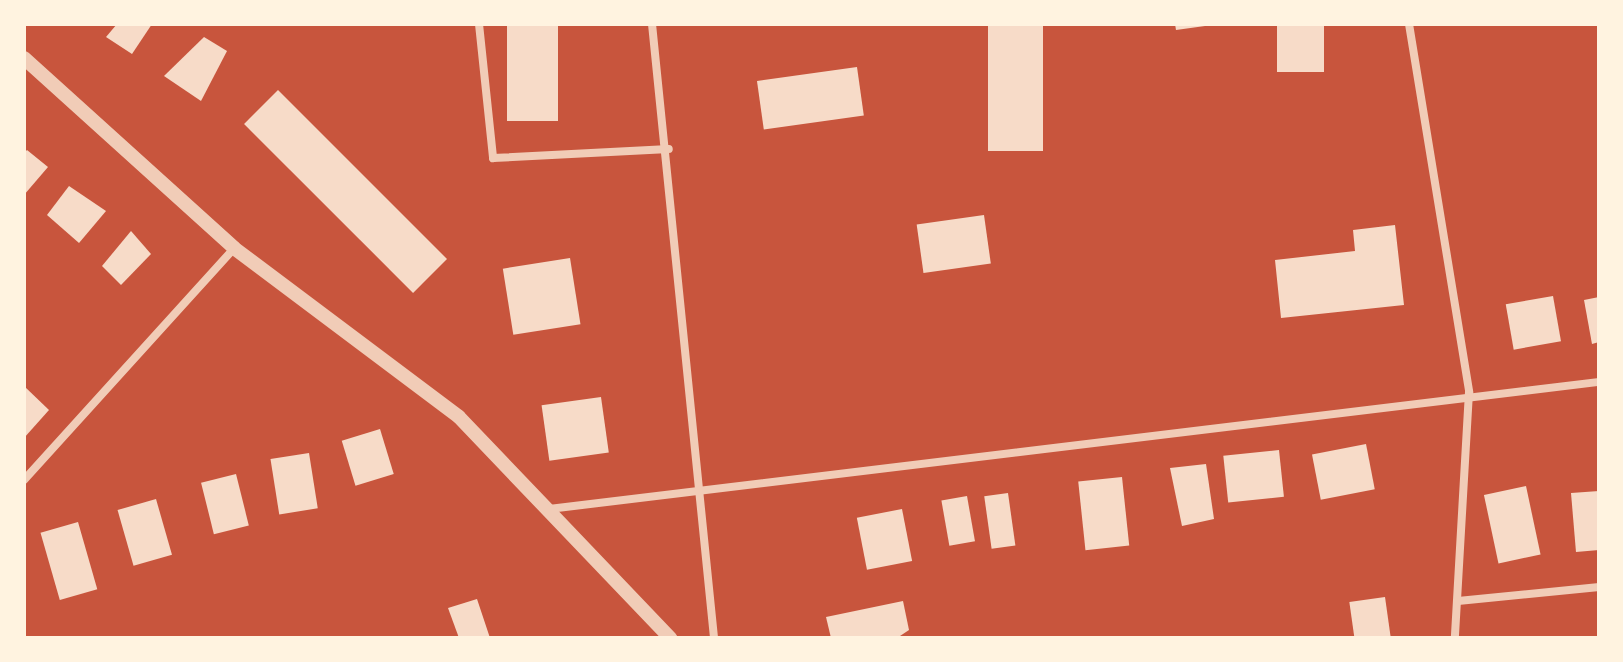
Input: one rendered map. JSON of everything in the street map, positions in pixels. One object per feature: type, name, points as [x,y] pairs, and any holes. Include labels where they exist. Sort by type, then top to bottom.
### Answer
[{"type":"street","points":[[479,24],[493,158],[669,149]]},
{"type":"street","points":[[652,24],[669,149],[703,491],[714,638]]},
{"type":"street","points":[[1409,24],[1469,392],[1455,638]]},
{"type":"street","points":[[24,58],[234,248],[459,417],[670,638]]},
{"type":"street","points":[[24,480],[234,248]]},
{"type":"street","points":[[549,509],[1469,392],[1599,382]]},
{"type":"street","points":[[1458,601],[1599,587]]},
{"type":"building","points":[[117,24],[152,24],[132,54],[106,37]]},
{"type":"building","points":[[507,24],[558,24],[558,121],[507,121]]},
{"type":"building","points":[[988,24],[1043,24],[1043,151],[988,151]]},
{"type":"building","points":[[1175,24],[1205,24],[1205,26],[1176,30]]},
{"type":"building","points":[[1277,24],[1324,24],[1324,72],[1277,72]]},
{"type":"building","points":[[204,37],[227,51],[201,101],[164,76]]},
{"type":"building","points":[[857,67],[864,116],[764,130],[757,81]]},
{"type":"building","points":[[278,90],[447,259],[413,293],[244,124]]},
{"type":"building","points":[[27,150],[48,167],[24,195],[24,153]]},
{"type":"building","points":[[69,186],[106,211],[79,243],[47,215]]},
{"type":"building","points":[[984,215],[991,264],[923,273],[917,224]]},
{"type":"building","points":[[1395,225],[1404,305],[1281,318],[1275,260],[1355,251],[1353,230]]},
{"type":"building","points":[[131,231],[151,254],[121,285],[102,266]]},
{"type":"building","points":[[570,258],[580,324],[513,335],[503,269]]},
{"type":"building","points":[[1553,296],[1561,341],[1514,350],[1506,304]]},
{"type":"building","points":[[1599,297],[1599,342],[1592,344],[1584,300]]},
{"type":"building","points":[[24,386],[49,410],[24,438]]},
{"type":"building","points":[[601,397],[609,452],[549,461],[542,405]]},
{"type":"building","points":[[380,429],[394,474],[355,486],[342,441]]},
{"type":"building","points":[[1366,444],[1375,489],[1321,500],[1312,454]]},
{"type":"building","points":[[1279,450],[1284,497],[1228,503],[1223,456]]},
{"type":"building","points":[[309,453],[318,508],[279,514],[270,459]]},
{"type":"building","points":[[1206,464],[1214,519],[1182,526],[1170,468]]},
{"type":"building","points":[[236,474],[249,525],[214,534],[201,483]]},
{"type":"building","points":[[1122,477],[1129,546],[1085,550],[1078,482]]},
{"type":"building","points":[[1526,486],[1541,554],[1498,563],[1484,495]]},
{"type":"building","points":[[1599,491],[1599,550],[1576,552],[1571,493]]},
{"type":"building","points":[[1008,493],[1015,545],[992,549],[984,496]]},
{"type":"building","points":[[967,496],[975,541],[949,546],[941,501]]},
{"type":"building","points":[[156,499],[172,555],[134,566],[118,510]]},
{"type":"building","points":[[902,509],[912,561],[867,570],[857,518]]},
{"type":"building","points":[[78,522],[97,589],[60,600],[41,533]]},
{"type":"building","points":[[1385,597],[1391,638],[1354,638],[1349,602]]},
{"type":"building","points":[[477,599],[490,638],[459,638],[448,608]]},
{"type":"building","points":[[903,601],[909,630],[897,638],[831,638],[826,617]]}]
